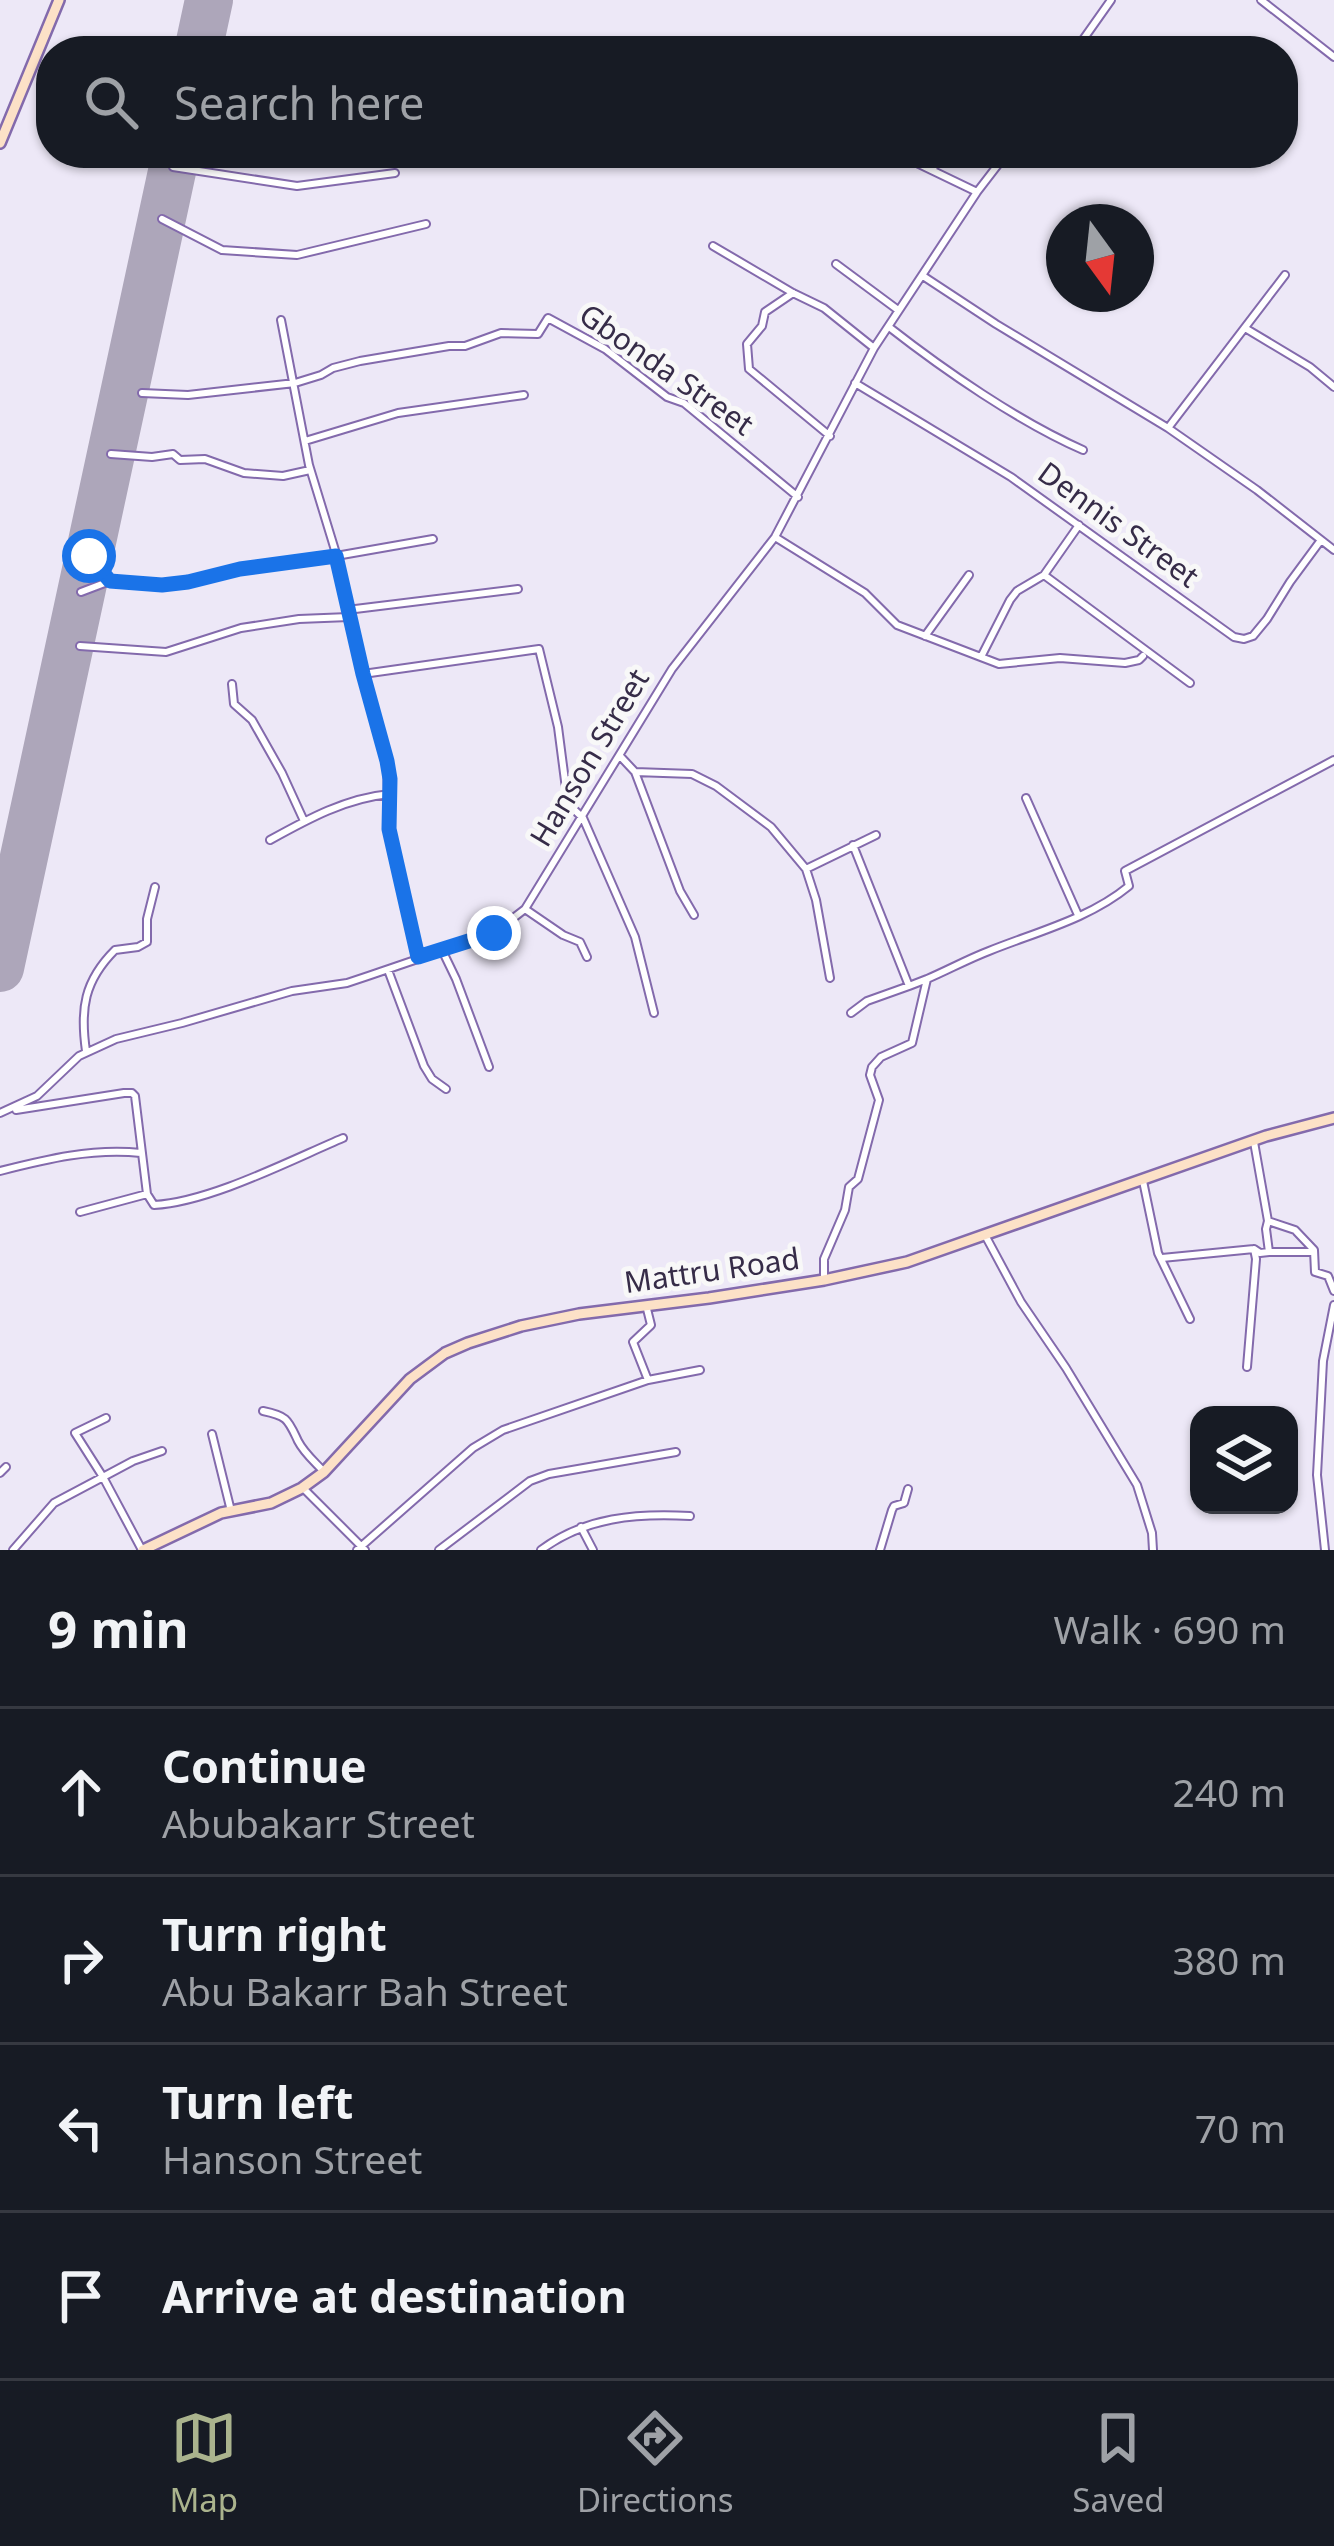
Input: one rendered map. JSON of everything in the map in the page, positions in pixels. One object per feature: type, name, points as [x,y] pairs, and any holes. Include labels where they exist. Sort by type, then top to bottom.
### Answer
[{"type":"main road","points":[[44,36],[59,0]]},
{"type":"main road","points":[[0,143],[36,56]]},
{"type":"main road","name":"Mattru Road","points":[[143,1550],[201,1522],[271,1503],[302,1488],[324,1472],[410,1379],[445,1353],[468,1343],[521,1326],[608,1309],[824,1280],[907,1262],[1253,1141],[1334,1118]]},
{"type":"street","points":[[1086,36],[1111,0]]},
{"type":"street","points":[[1261,0],[1334,56]]},
{"type":"street","points":[[180,168],[297,185],[395,173]]},
{"type":"street","points":[[929,168],[976,192]]},
{"type":"street","name":"Hanson Street","points":[[3,1112],[37,1096],[86,1051],[116,1039],[388,970],[494,933],[525,909],[672,669],[776,537],[874,348],[995,168]]},
{"type":"street","points":[[161,219],[222,250],[297,255],[426,224]]},
{"type":"street","points":[[713,246],[824,308],[874,348]]},
{"type":"street","points":[[836,264],[898,310]]},
{"type":"street","points":[[1168,428],[1285,275]]},
{"type":"street","points":[[922,276],[1168,428],[1330,544]]},
{"type":"street","points":[[793,293],[765,312],[762,326],[747,344],[749,369],[830,436]]},
{"type":"street","name":"Gbonda Street","points":[[295,383],[360,361],[465,346],[501,334],[538,334],[548,317],[683,403],[798,497]]},
{"type":"street","points":[[281,320],[310,470],[382,738],[390,794],[389,829],[418,957]]},
{"type":"street","points":[[889,327],[1018,415],[1084,450]]},
{"type":"street","points":[[1245,328],[1334,387]]},
{"type":"street","name":"Dennis Street","points":[[855,382],[1011,477],[1234,637],[1252,636],[1290,582],[1330,544]]},
{"type":"street","points":[[142,393],[188,395],[295,383]]},
{"type":"street","points":[[305,441],[398,413],[524,395]]},
{"type":"street","points":[[111,454],[152,458],[172,454],[180,460],[205,460],[244,473],[283,476],[310,470]]},
{"type":"street","points":[[981,657],[1010,600],[1044,575],[1079,525]]},
{"type":"street","points":[[776,537],[865,593],[898,625],[999,664],[1060,658],[1125,663],[1143,656]]},
{"type":"street","points":[[81,592],[110,581],[188,582],[240,569],[433,538]]},
{"type":"street","points":[[89,556],[110,581]]},
{"type":"street","points":[[926,636],[969,575]]},
{"type":"street","points":[[1044,575],[1190,683]]},
{"type":"street","points":[[80,646],[166,652],[241,628],[518,589]]},
{"type":"street","points":[[363,674],[539,649],[558,727],[568,804],[583,818],[635,937],[654,1012]]},
{"type":"street","points":[[232,684],[234,704],[252,719],[304,821]]},
{"type":"street","points":[[620,756],[634,772],[680,891],[694,915]]},
{"type":"street","points":[[851,1013],[867,1001],[1078,915],[1126,889],[1125,871],[1334,760]]},
{"type":"street","points":[[634,772],[692,774],[771,826],[806,869],[830,978]]},
{"type":"street","points":[[270,840],[368,796],[390,794]]},
{"type":"street","points":[[1026,798],[1078,915]]},
{"type":"street","points":[[806,869],[876,835]]},
{"type":"street","points":[[853,845],[909,986]]},
{"type":"street","points":[[86,1051],[87,990],[115,950],[147,942],[155,887]]},
{"type":"street","points":[[525,909],[580,942],[587,957]]},
{"type":"street","points":[[442,950],[489,1067]]},
{"type":"street","points":[[388,970],[424,1066],[446,1089]]},
{"type":"street","points":[[824,1280],[824,1259],[845,1210],[849,1187],[858,1179],[879,1100],[872,1067],[881,1057],[912,1043],[928,980]]},
{"type":"street","points":[[3,1112],[132,1093],[139,1113],[147,1194],[154,1205],[239,1183],[343,1138]]},
{"type":"street","points":[[1253,1141],[1269,1252]]},
{"type":"street","points":[[0,1171],[61,1156],[115,1150],[141,1153]]},
{"type":"street","points":[[1143,1181],[1161,1258],[1190,1318]]},
{"type":"street","points":[[80,1212],[147,1194]]},
{"type":"street","points":[[1268,1221],[1295,1230],[1316,1254],[1316,1273],[1328,1276],[1334,1291]]},
{"type":"street","points":[[985,1235],[1021,1302],[1137,1485],[1153,1550]]},
{"type":"street","points":[[1161,1258],[1254,1249],[1316,1254]]},
{"type":"street","points":[[1247,1367],[1254,1249]]},
{"type":"street","points":[[646,1305],[651,1325],[633,1342],[648,1380]]},
{"type":"street","points":[[1325,1550],[1317,1475],[1323,1361],[1334,1305]]},
{"type":"street","points":[[302,1488],[361,1549],[473,1448],[503,1430],[648,1380],[700,1370]]},
{"type":"street","points":[[263,1411],[279,1414],[292,1424],[297,1440],[324,1472]]},
{"type":"street","points":[[106,1418],[75,1432],[143,1550]]},
{"type":"street","points":[[212,1435],[231,1511]]},
{"type":"street","points":[[13,1550],[54,1503],[162,1451]]},
{"type":"street","points":[[439,1550],[530,1481],[676,1452]]},
{"type":"street","points":[[880,1550],[892,1510],[904,1503],[908,1490]]},
{"type":"street","points":[[541,1550],[581,1527],[636,1515],[691,1516]]},
{"type":"street","points":[[581,1527],[593,1550]]},
{"type":"runway","points":[[201,36],[209,0]]},
{"type":"runway","points":[[0,968],[173,168]]},
{"type":"route","points":[[89,556],[110,581],[162,585],[336,556],[387,761],[389,829],[418,957],[494,933]]}]
